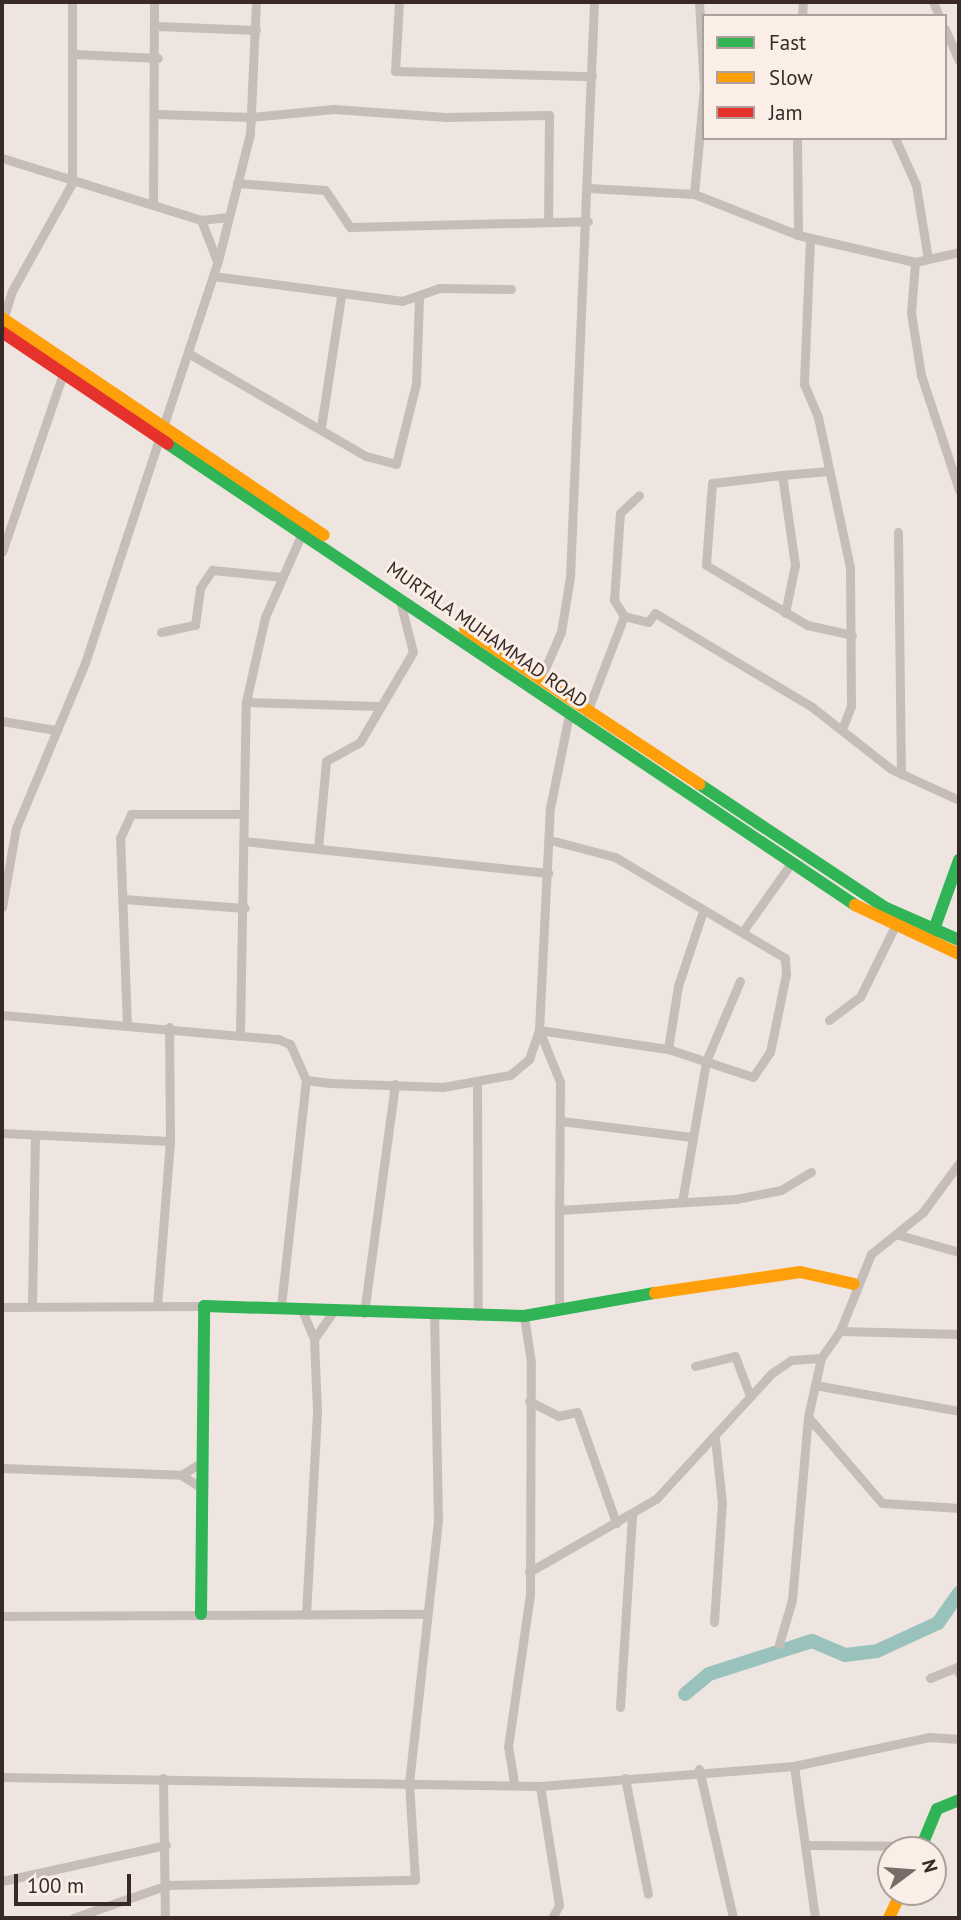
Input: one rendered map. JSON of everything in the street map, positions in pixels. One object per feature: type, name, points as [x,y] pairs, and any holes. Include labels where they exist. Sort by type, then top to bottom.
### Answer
[{"type":"main road","name":"MURTALA MUHAMMAD ROAD","points":[[2,323],[63,374],[159,431],[302,533],[335,548],[398,596],[569,715],[724,804],[959,954]]},
{"type":"main road","name":"MURTALA MUHAMMAD ROAD","points":[[2,323],[159,431],[587,712],[717,816],[894,928],[931,938],[959,940]]},
{"type":"main road","points":[[717,816],[724,804]]},
{"type":"main road","points":[[931,938],[959,860]]},
{"type":"main road","points":[[201,1614],[199,1464],[204,1306],[281,1306],[332,1312],[524,1317],[761,1274],[800,1272],[854,1284]]},
{"type":"main road","points":[[926,1836],[937,1809],[959,1800]]},
{"type":"street","points":[[2,323],[12,291],[72,183],[75,54],[72,2]]},
{"type":"street","points":[[153,203],[158,58],[154,2]]},
{"type":"street","points":[[2,907],[16,828],[85,663],[159,431],[218,261],[251,117],[256,2]]},
{"type":"street","points":[[399,2],[395,71],[592,76]]},
{"type":"street","points":[[540,680],[561,632],[570,577],[588,220],[594,2]]},
{"type":"street","points":[[699,2],[702,54]]},
{"type":"street","points":[[157,26],[256,30]]},
{"type":"street","points":[[947,33],[959,60]]},
{"type":"street","points":[[75,54],[158,58]]},
{"type":"street","points":[[157,114],[251,117],[334,109],[446,117],[549,115],[548,222]]},
{"type":"street","points":[[694,194],[702,109]]},
{"type":"street","points":[[797,140],[798,235]]},
{"type":"street","points":[[895,140],[916,184],[928,259]]},
{"type":"street","points":[[2,158],[72,183],[153,203],[201,220],[229,217]]},
{"type":"street","points":[[237,183],[326,190],[350,227],[588,220]]},
{"type":"street","points":[[589,188],[694,194],[810,239],[915,262],[959,252]]},
{"type":"street","points":[[201,220],[218,261]]},
{"type":"street","points":[[810,239],[804,384],[829,471],[850,567],[851,706],[842,729]]},
{"type":"street","points":[[915,262],[911,313],[921,375],[959,490]]},
{"type":"street","points":[[213,276],[341,296],[419,298],[439,288],[511,289]]},
{"type":"street","points":[[321,427],[341,296]]},
{"type":"street","points":[[188,353],[321,427],[366,457],[396,464],[415,384],[419,298]]},
{"type":"street","points":[[2,552],[63,374]]},
{"type":"street","points":[[829,471],[712,483],[706,565],[785,613],[852,635]]},
{"type":"street","points":[[782,475],[795,565],[785,613]]},
{"type":"street","points":[[639,495],[620,513],[614,600],[624,616],[648,622],[655,613],[677,623],[842,729],[901,774],[959,800]]},
{"type":"street","points":[[898,532],[901,774]]},
{"type":"street","points":[[240,1032],[245,908],[240,814],[246,702],[282,577],[302,533]]},
{"type":"street","points":[[161,632],[195,625],[200,588],[212,570],[282,577]]},
{"type":"street","points":[[318,848],[327,761],[360,742],[413,652],[398,596]]},
{"type":"street","points":[[587,712],[624,616]]},
{"type":"street","points":[[246,702],[379,706]]},
{"type":"street","points":[[306,1080],[396,1084],[477,1083],[510,1075],[529,1059],[539,1030],[550,840],[569,715]]},
{"type":"street","points":[[2,721],[55,730]]},
{"type":"street","points":[[127,1026],[120,838],[131,814],[240,814]]},
{"type":"street","points":[[539,1030],[668,1049],[753,1077],[771,1052],[785,958],[743,931],[702,914],[615,858],[550,840]]},
{"type":"street","points":[[243,841],[548,873]]},
{"type":"street","points":[[743,931],[792,862]]},
{"type":"street","points":[[123,899],[245,908]]},
{"type":"street","points":[[668,1049],[678,986],[702,914]]},
{"type":"street","points":[[830,1020],[860,997],[894,928]]},
{"type":"street","points":[[682,1202],[706,1061],[740,981]]},
{"type":"street","points":[[2,1015],[240,1032],[290,1044],[306,1080],[281,1306]]},
{"type":"street","points":[[157,1306],[170,1141],[169,1027]]},
{"type":"street","points":[[539,1030],[560,1082],[559,1310]]},
{"type":"street","points":[[477,1083],[478,1316]]},
{"type":"street","points":[[364,1313],[396,1084]]},
{"type":"street","points":[[561,1121],[692,1137]]},
{"type":"street","points":[[2,1133],[170,1141]]},
{"type":"street","points":[[32,1305],[35,1135]]},
{"type":"street","points":[[779,1644],[792,1600],[808,1417],[821,1358],[840,1331],[854,1284],[871,1254],[899,1235],[959,1163]]},
{"type":"street","points":[[559,1210],[682,1202],[781,1190],[811,1172]]},
{"type":"street","points":[[899,1235],[959,1252]]},
{"type":"street","points":[[2,1307],[204,1306]]},
{"type":"street","points":[[301,1308],[314,1339],[306,1615]]},
{"type":"street","points":[[314,1339],[332,1312]]},
{"type":"street","points":[[73,1918],[167,1885],[415,1880],[410,1783],[438,1521],[434,1316]]},
{"type":"street","points":[[514,1783],[508,1747],[529,1572],[529,1401],[524,1317]]},
{"type":"street","points":[[840,1331],[959,1334]]},
{"type":"street","points":[[695,1366],[735,1356],[750,1396]]},
{"type":"street","points":[[529,1572],[632,1514],[715,1439],[750,1396],[791,1360],[821,1358]]},
{"type":"street","points":[[815,1385],[959,1411]]},
{"type":"street","points":[[529,1401],[558,1416],[577,1412],[616,1523]]},
{"type":"street","points":[[808,1417],[882,1503],[959,1508]]},
{"type":"street","points":[[714,1622],[722,1503],[715,1439]]},
{"type":"street","points":[[181,1475],[199,1464]]},
{"type":"street","points":[[2,1468],[181,1475],[200,1487]]},
{"type":"street","points":[[620,1707],[632,1514]]},
{"type":"street","points":[[2,1616],[427,1614]]},
{"type":"street","points":[[930,1678],[958,1669]]},
{"type":"street","points":[[2,1777],[514,1783],[540,1786],[699,1769],[794,1766],[929,1737],[959,1739]]},
{"type":"street","points":[[794,1766],[808,1845],[815,1918]]},
{"type":"street","points":[[699,1769],[733,1918]]},
{"type":"street","points":[[163,1778],[167,1885],[165,1918]]},
{"type":"street","points":[[625,1778],[648,1894]]},
{"type":"street","points":[[540,1786],[559,1905],[552,1918]]},
{"type":"street","points":[[2,1881],[166,1845]]},
{"type":"street","points":[[808,1845],[877,1847]]},
{"type":"waterway","points":[[685,1694],[709,1674],[812,1641],[845,1655],[877,1651],[938,1623],[959,1593]]},
{"type":"traffic: fast","points":[[168,444],[855,905]]},
{"type":"traffic: fast","points":[[699,784],[884,907],[959,940]]},
{"type":"traffic: fast","points":[[932,935],[959,860]]},
{"type":"traffic: fast","points":[[201,1614],[204,1306],[524,1316],[655,1293]]},
{"type":"traffic: fast","points":[[926,1836],[937,1809],[959,1800]]},
{"type":"traffic: slow","points":[[2,318],[324,535]]},
{"type":"traffic: slow","points":[[465,629],[699,784]]},
{"type":"traffic: slow","points":[[855,905],[959,954]]},
{"type":"traffic: slow","points":[[655,1293],[800,1272],[854,1284]]},
{"type":"traffic: slow","points":[[889,1918],[895,1906]]},
{"type":"traffic: jam","points":[[2,332],[168,444]]}]
